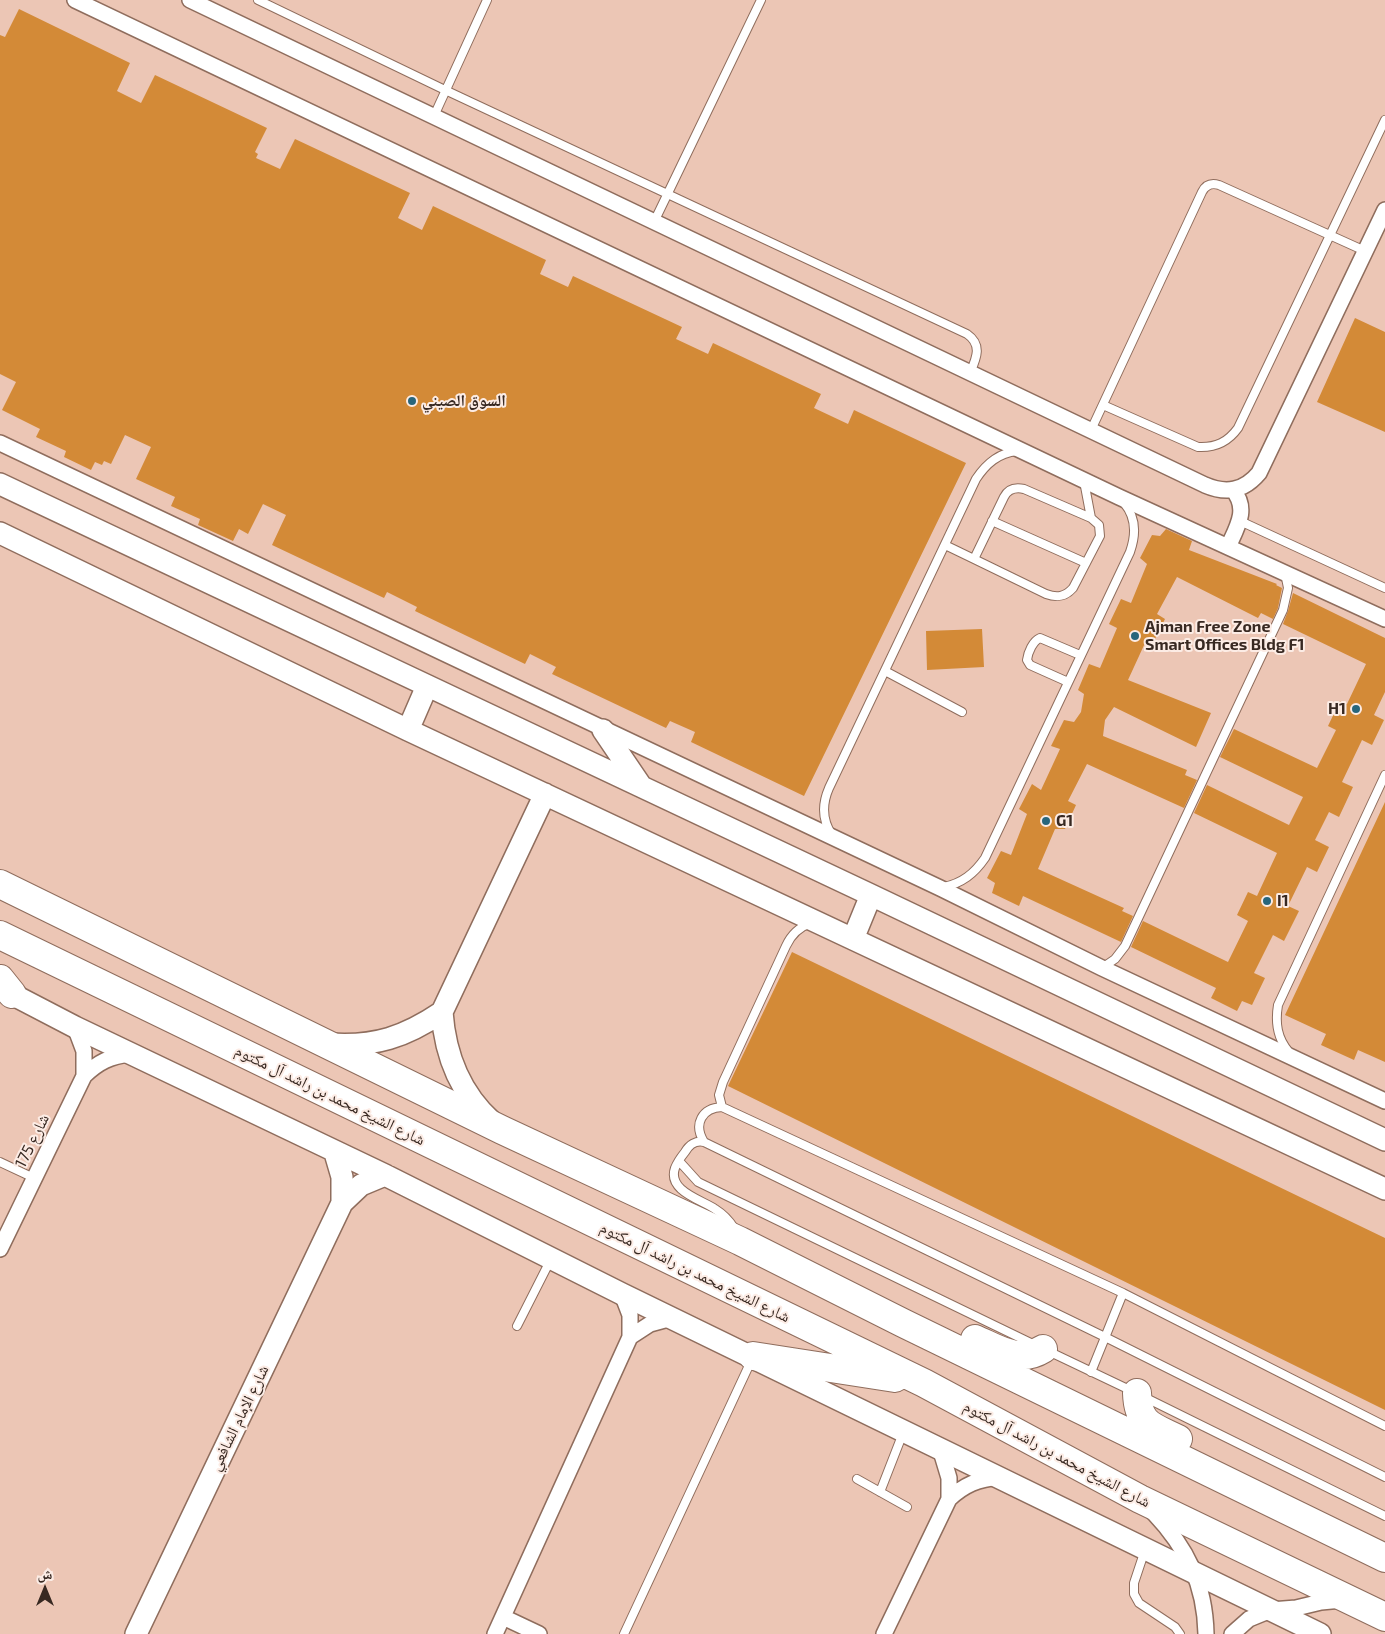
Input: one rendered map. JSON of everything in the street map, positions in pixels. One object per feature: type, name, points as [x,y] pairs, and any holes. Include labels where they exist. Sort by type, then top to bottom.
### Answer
[{"type":"highway","points":[[0,884],[502,1130],[740,1241],[903,1323],[1385,1558]]},
{"type":"highway","name":"شارع الشيخ محمد بن راشد آل مكتوم","points":[[0,935],[924,1383],[1140,1499],[1385,1617]]},
{"type":"highway","points":[[903,1323],[925,1321],[946,1326],[1017,1356],[1034,1355],[1043,1349]]},
{"type":"highway","points":[[753,1356],[924,1383]]},
{"type":"highway","points":[[1137,1393],[1140,1413],[1148,1423],[1222,1461],[1236,1475],[1240,1488]]},
{"type":"street","points":[[75,0],[1119,498],[1385,619]]},
{"type":"street","points":[[190,0],[1204,485],[1221,490],[1233,490],[1246,485],[1259,473],[1385,210]]},
{"type":"street","points":[[0,443],[1385,1101]]},
{"type":"street","points":[[0,484],[1385,1140]]},
{"type":"street","points":[[1228,547],[1240,521],[1242,508],[1233,490]]},
{"type":"street","points":[[0,533],[408,730],[1385,1188]]},
{"type":"street","points":[[408,730],[427,686]]},
{"type":"street","points":[[603,730],[641,786]]},
{"type":"street","points":[[502,1130],[485,1115],[470,1097],[458,1078],[449,1057],[442,1012],[545,794]]},
{"type":"street","points":[[853,939],[871,895]]},
{"type":"street","points":[[4,987],[75,1027],[552,1257],[622,1294],[1146,1548],[1311,1632]]},
{"type":"street","points":[[324,1043],[349,1045],[374,1043],[390,1039],[421,1026],[442,1012]]},
{"type":"street","name":"شارع 175","points":[[75,1027],[84,1050],[84,1076]]},
{"type":"street","name":"شارع 175","points":[[0,1249],[84,1076],[104,1060],[117,1055],[130,1054]]},
{"type":"street","name":"شارع الإمام الشافعي","points":[[335,1153],[342,1177],[342,1202]]},
{"type":"street","name":"شارع الإمام الشافعي","points":[[136,1634],[342,1202],[361,1185],[385,1176]]},
{"type":"street","points":[[495,1634],[630,1337],[630,1315],[622,1294]]},
{"type":"street","points":[[630,1337],[650,1324],[672,1318]]},
{"type":"street","points":[[940,1448],[949,1478],[949,1499]]},
{"type":"street","points":[[884,1634],[949,1499],[957,1491],[977,1480],[999,1477]]},
{"type":"street","points":[[1140,1499],[1168,1528],[1196,1574],[1205,1614],[1206,1634]]},
{"type":"street","points":[[1232,1634],[1249,1619],[1271,1610],[1296,1608],[1321,1602],[1348,1599]]},
{"type":"street","points":[[503,1617],[539,1634]]},
{"type":"lane","points":[[258,0],[445,90],[967,334],[975,342],[978,352],[970,373]]},
{"type":"lane","points":[[434,116],[487,0]]},
{"type":"lane","points":[[654,222],[761,0]]},
{"type":"lane","points":[[1103,405],[1198,447],[1217,446],[1226,442],[1238,428],[1385,120]]},
{"type":"lane","points":[[1091,430],[1202,192],[1207,185],[1219,185],[1365,251]]},
{"type":"lane","points":[[837,840],[826,825],[824,816],[825,797],[976,479],[990,462],[999,456],[1010,452],[1022,451]]},
{"type":"lane","points":[[1084,480],[1091,518]]},
{"type":"lane","points":[[945,545],[1046,594],[1058,596],[1069,592],[1073,588],[1100,536],[1098,525],[1091,518],[1019,488],[1014,488],[1006,493],[974,559]]},
{"type":"lane","points":[[940,888],[961,881],[970,875],[984,858],[1133,543],[1134,523],[1131,514],[1119,498]]},
{"type":"lane","points":[[992,521],[1086,563]]},
{"type":"lane","points":[[1240,521],[1385,588]]},
{"type":"lane","points":[[1102,968],[1115,959],[1125,946],[1284,610],[1288,588],[1286,573]]},
{"type":"lane","points":[[1068,682],[1030,665],[1026,660],[1027,656],[1034,642],[1040,638],[1080,655]]},
{"type":"lane","points":[[885,671],[962,712]]},
{"type":"lane","points":[[1292,1056],[1284,1047],[1278,1032],[1276,1016],[1278,1005],[1385,775]]},
{"type":"lane","points":[[722,1107],[720,1095],[722,1082],[790,937],[806,925],[816,922]]},
{"type":"lane","points":[[1368,1092],[1385,1091]]},
{"type":"lane","points":[[704,1142],[698,1128],[700,1120],[710,1109],[722,1107],[1123,1292],[1385,1426]]},
{"type":"lane","points":[[740,1241],[733,1226],[721,1213],[678,1186],[674,1175],[675,1168],[690,1146],[700,1141],[1105,1336],[1385,1477]]},
{"type":"lane","points":[[679,1161],[698,1182],[1137,1393],[1385,1516]]},
{"type":"lane","points":[[0,1162],[34,1178]]},
{"type":"lane","points":[[517,1326],[552,1257]]},
{"type":"lane","points":[[1091,1372],[1123,1292]]},
{"type":"lane","points":[[624,1634],[753,1356]]},
{"type":"lane","points":[[880,1492],[904,1431]]},
{"type":"lane","points":[[857,1479],[907,1507]]},
{"type":"lane","points":[[1146,1548],[1134,1583],[1134,1594],[1139,1603],[1175,1627],[1180,1634]]},
{"type":"building","name":"السوق الصيني","points":[[19,9],[130,63],[117,91],[141,103],[155,75],[267,128],[255,152],[258,154],[256,158],[280,169],[295,139],[410,193],[398,218],[422,230],[433,206],[546,260],[540,274],[568,287],[573,276],[682,327],[676,339],[708,354],[713,343],[821,394],[814,408],[848,424],[854,410],[966,463],[804,796],[691,742],[695,732],[670,721],[666,728],[552,674],[556,667],[530,654],[525,664],[415,611],[417,607],[387,592],[384,598],[272,545],[286,515],[263,504],[248,534],[239,529],[233,541],[198,525],[200,519],[171,506],[175,497],[136,479],[151,447],[125,435],[111,464],[104,461],[102,465],[95,462],[91,470],[64,457],[66,451],[36,437],[40,429],[2,410],[16,382],[0,374],[0,35],[5,37]]},
{"type":"building","points":[[1355,318],[1385,332],[1385,432],[1317,402]]},
{"type":"building","points":[[1166,529],[1192,541],[1189,550],[1277,584],[1282,588],[1278,608],[1273,619],[1261,613],[1258,618],[1177,577],[1157,614],[1165,619],[1152,645],[1145,643],[1128,680],[1211,713],[1196,747],[1114,707],[1105,720],[1103,736],[1187,770],[1185,775],[1197,780],[1184,808],[1087,764],[1068,801],[1076,805],[1065,829],[1055,829],[1038,869],[1124,908],[1122,911],[1133,916],[1121,942],[1023,896],[1019,906],[992,893],[995,883],[987,878],[1001,851],[1011,855],[1027,814],[1019,809],[1032,784],[1041,790],[1060,749],[1051,746],[1064,720],[1074,722],[1081,712],[1084,694],[1078,690],[1089,664],[1100,668],[1117,628],[1109,624],[1121,599],[1131,603],[1147,564],[1140,558],[1152,535],[1160,536]]},
{"type":"building","points":[[1293,593],[1385,638],[1385,692],[1374,715],[1384,720],[1372,745],[1362,740],[1342,782],[1353,787],[1339,817],[1329,812],[1315,840],[1329,847],[1317,872],[1307,867],[1288,906],[1299,911],[1284,941],[1273,935],[1254,973],[1265,978],[1252,1005],[1242,1001],[1237,1011],[1211,998],[1216,988],[1131,947],[1143,921],[1228,962],[1248,921],[1237,915],[1248,892],[1257,896],[1277,853],[1194,813],[1207,785],[1289,825],[1303,797],[1220,757],[1234,729],[1317,768],[1336,730],[1328,726],[1340,701],[1347,704],[1366,664],[1283,624]]},
{"type":"building","points":[[982,629],[984,667],[927,670],[926,631]]},
{"type":"building","points":[[1385,802],[1385,1062],[1358,1050],[1354,1060],[1321,1045],[1326,1034],[1285,1015]]},
{"type":"building","points":[[792,952],[1385,1238],[1385,1410],[728,1086]]},
{"type":"place","name":"السوق الصيني","points":[[412,401]]},
{"type":"place","name":"Ajman Free Zone Smart Offices Bldg F1","points":[[1135,636]]},
{"type":"place","name":"H1","points":[[1356,709]]},
{"type":"place","name":"G1","points":[[1046,821]]},
{"type":"place","name":"I1","points":[[1267,901]]}]
